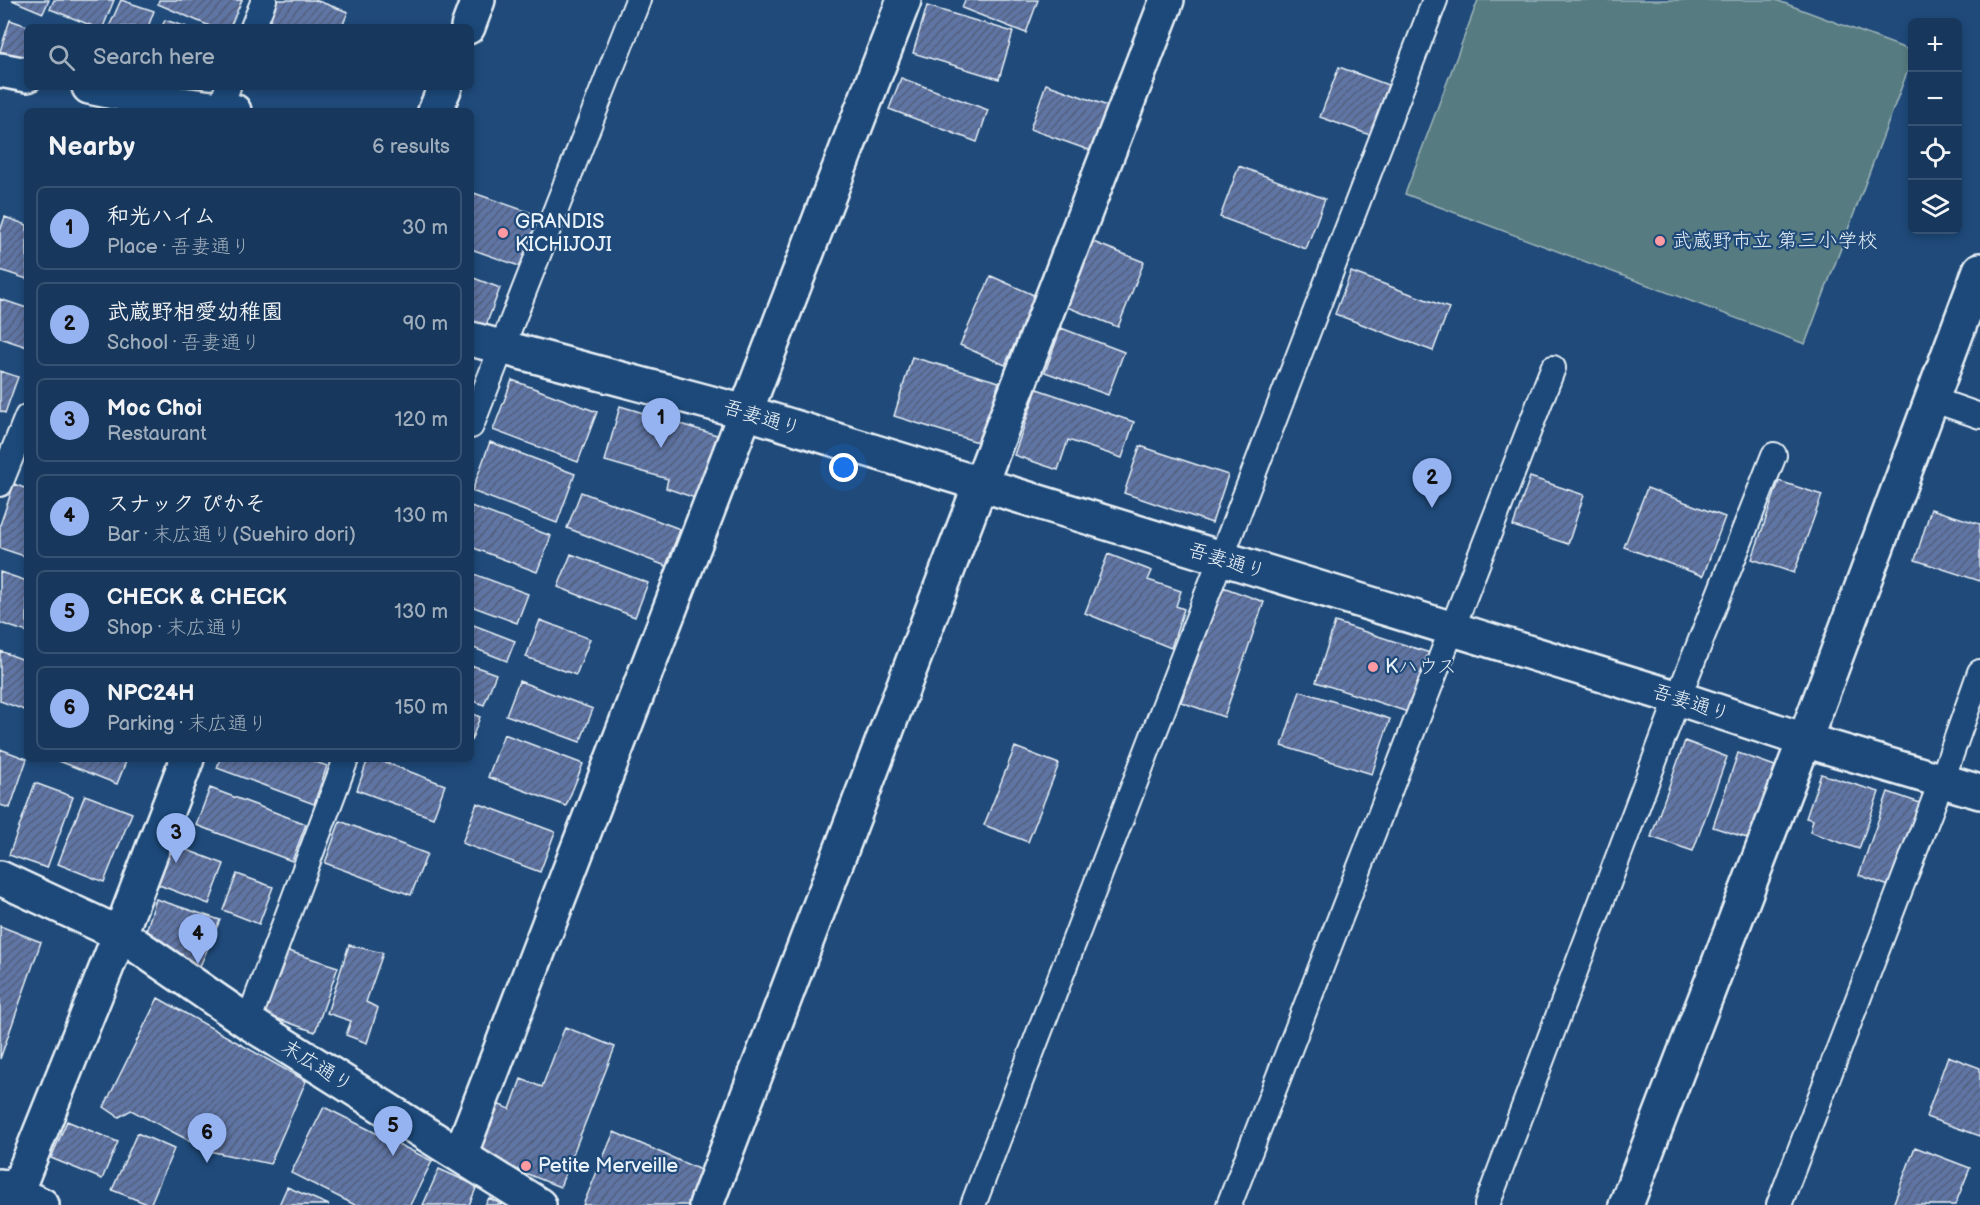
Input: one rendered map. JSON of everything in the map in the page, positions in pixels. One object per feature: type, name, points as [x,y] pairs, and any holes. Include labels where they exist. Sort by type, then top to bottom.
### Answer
[{"type":"street","points":[[469,24],[478,0]]},
{"type":"street","points":[[460,1155],[904,0]]},
{"type":"street","points":[[706,1205],[1167,0]]},
{"type":"street","points":[[0,70],[24,74]]},
{"type":"street","points":[[99,90],[151,105],[227,102]]},
{"type":"street","points":[[436,108],[444,90]]},
{"type":"street","points":[[1626,1205],[1804,740],[1980,270]]},
{"type":"street","name":"吾妻通り","points":[[486,343],[745,412],[1678,698],[1804,740],[1980,792]]},
{"type":"street","points":[[17,1197],[186,762]]},
{"type":"street","points":[[0,878],[120,934]]},
{"type":"street","name":"末広通り","points":[[120,934],[248,1022],[539,1205]]},
{"type":"lane","points":[[254,24],[264,0]]},
{"type":"lane","points":[[474,409],[486,343],[638,0]]},
{"type":"lane","points":[[973,1205],[1435,0]]},
{"type":"lane","points":[[1229,1205],[1553,368]]},
{"type":"lane","points":[[1931,399],[1980,416]]},
{"type":"lane","points":[[0,484],[24,424]]},
{"type":"lane","points":[[1487,1205],[1678,698],[1774,455]]},
{"type":"lane","points":[[1779,1205],[1942,780],[1980,672]]},
{"type":"lane","points":[[248,1022],[345,762]]},
{"type":"green space","points":[[1478,0],[1776,0],[1908,50],[1908,70],[1805,344],[1405,194]]},
{"type":"building","points":[[12,0],[49,0],[43,13]]},
{"type":"building","points":[[54,0],[114,0],[104,24],[88,24],[50,9]]},
{"type":"building","points":[[121,0],[154,11],[149,24],[110,24]]},
{"type":"building","points":[[159,0],[242,0],[231,24],[205,24],[158,4]]},
{"type":"building","points":[[268,0],[315,0],[348,12],[343,24],[258,24]]},
{"type":"building","points":[[965,0],[1038,0],[1026,33],[962,8]]},
{"type":"building","points":[[927,6],[1013,32],[999,79],[913,53]]},
{"type":"building","points":[[10,20],[24,25],[24,60],[0,51]]},
{"type":"building","points":[[165,20],[178,24],[163,24]]},
{"type":"building","points":[[1339,67],[1388,85],[1370,135],[1320,117]]},
{"type":"building","points":[[901,78],[988,110],[977,142],[889,109]]},
{"type":"building","points":[[1046,84],[1116,109],[1100,154],[1030,129]]},
{"type":"building","points":[[1239,166],[1325,199],[1306,249],[1220,217]]},
{"type":"building","name":"GRANDIS KICHIJOJI","points":[[474,193],[540,216],[522,267],[474,250]]},
{"type":"building","points":[[5,217],[24,224],[24,278],[0,270],[0,231]]},
{"type":"building","points":[[1088,240],[1144,262],[1118,327],[1062,305]]},
{"type":"building","points":[[1351,272],[1449,308],[1433,351],[1335,314]]},
{"type":"building","points":[[991,276],[1036,296],[1005,365],[960,345]]},
{"type":"building","points":[[474,278],[500,288],[485,328],[474,324]]},
{"type":"building","points":[[0,299],[24,307],[24,346],[0,338]]},
{"type":"building","points":[[1061,328],[1124,352],[1108,395],[1045,372]]},
{"type":"building","points":[[912,357],[999,382],[981,443],[894,416]]},
{"type":"building","points":[[0,371],[18,377],[5,413],[0,411]]},
{"type":"building","points":[[512,380],[597,412],[578,462],[493,430]]},
{"type":"building","points":[[1037,389],[1134,422],[1122,458],[1068,440],[1058,470],[1014,455]]},
{"type":"building","points":[[620,406],[717,435],[698,499],[666,488],[668,479],[605,461]]},
{"type":"building","points":[[490,442],[575,474],[557,523],[474,492],[474,486]]},
{"type":"building","points":[[1140,446],[1228,475],[1212,523],[1124,493]]},
{"type":"building","points":[[1530,477],[1584,495],[1568,544],[1513,526]]},
{"type":"building","points":[[1779,481],[1822,495],[1794,573],[1752,559]]},
{"type":"building","points":[[14,484],[24,488],[24,556],[0,548],[0,525]]},
{"type":"building","points":[[1647,488],[1725,517],[1703,576],[1624,547]]},
{"type":"building","points":[[581,492],[680,529],[666,566],[567,528]]},
{"type":"building","points":[[474,507],[551,536],[537,572],[474,548]]},
{"type":"building","points":[[1931,509],[1980,524],[1980,581],[1915,560]]},
{"type":"building","points":[[571,554],[648,583],[635,617],[558,587]]},
{"type":"building","points":[[1108,554],[1152,571],[1148,580],[1181,591],[1176,606],[1184,609],[1171,648],[1085,613]]},
{"type":"building","points":[[0,572],[24,580],[24,631],[0,623]]},
{"type":"building","points":[[474,574],[528,594],[517,623],[474,607]]},
{"type":"building","points":[[1223,587],[1264,602],[1224,717],[1181,702]]},
{"type":"building","points":[[540,620],[590,639],[576,675],[526,657]]},
{"type":"building","name":"Kハウス","points":[[1335,622],[1430,653],[1408,712],[1316,682]]},
{"type":"building","points":[[474,625],[515,641],[507,661],[474,648]]},
{"type":"building","points":[[0,651],[24,660],[24,710],[0,701]]},
{"type":"building","points":[[474,666],[496,674],[484,705],[474,701]]},
{"type":"building","points":[[519,681],[593,709],[580,742],[506,715]]},
{"type":"building","points":[[1300,691],[1390,719],[1372,774],[1282,746]]},
{"type":"building","points":[[474,714],[480,717],[474,733]]},
{"type":"building","points":[[504,734],[583,764],[566,806],[488,777]]},
{"type":"building","points":[[1685,741],[1727,757],[1693,851],[1651,837]]},
{"type":"building","points":[[1015,747],[1059,764],[1028,842],[984,825]]},
{"type":"building","points":[[0,749],[24,758],[26,762],[10,808],[0,805]]},
{"type":"building","points":[[1738,753],[1775,766],[1750,839],[1713,827]]},
{"type":"building","points":[[62,762],[126,762],[117,784]]},
{"type":"building","points":[[219,762],[316,762],[327,766],[314,804],[217,768]]},
{"type":"building","points":[[367,762],[384,762],[445,785],[433,818],[357,790]]},
{"type":"building","points":[[1821,774],[1879,792],[1859,849],[1810,832],[1813,820],[1806,818]]},
{"type":"building","points":[[35,783],[73,797],[47,868],[9,855]]},
{"type":"building","points":[[210,788],[306,824],[292,861],[196,825]]},
{"type":"building","points":[[1888,792],[1923,804],[1894,888],[1859,875]]},
{"type":"building","points":[[85,795],[132,813],[104,882],[58,864]]},
{"type":"building","points":[[477,803],[555,832],[540,872],[462,843]]},
{"type":"building","points":[[340,821],[427,854],[411,895],[325,863]]},
{"type":"building","points":[[166,842],[224,864],[209,904],[151,882]]},
{"type":"building","points":[[237,874],[273,887],[259,924],[223,910]]},
{"type":"building","points":[[156,899],[220,920],[197,973],[144,938]]},
{"type":"building","points":[[0,926],[41,942],[0,1059]]},
{"type":"building","points":[[349,945],[383,953],[366,1002],[378,1008],[367,1043],[346,1035],[351,1021],[327,1013]]},
{"type":"building","points":[[285,950],[338,967],[315,1032],[262,1013]]},
{"type":"building","points":[[158,998],[306,1081],[270,1164],[209,1151],[131,1110],[119,1117],[104,1107]]},
{"type":"building","points":[[565,1027],[615,1047],[560,1187],[477,1154],[497,1104],[510,1109],[521,1079],[542,1087]]},
{"type":"building","points":[[1948,1056],[1980,1068],[1980,1136],[1926,1117]]},
{"type":"building","points":[[324,1107],[432,1161],[410,1205],[355,1205],[291,1173]]},
{"type":"building","points":[[67,1121],[118,1142],[102,1179],[51,1158]]},
{"type":"building","points":[[614,1132],[705,1172],[693,1205],[583,1205]]},
{"type":"building","points":[[137,1133],[174,1149],[150,1205],[112,1190]]},
{"type":"building","points":[[1915,1147],[1970,1168],[1955,1205],[1893,1205]]},
{"type":"building","points":[[439,1169],[477,1186],[469,1205],[423,1205]]},
{"type":"building","points":[[287,1187],[329,1205],[279,1205]]},
{"type":"building","points":[[489,1198],[503,1205],[485,1205]]},
{"type":"place","name":"GRANDIS KICHIJOJI","points":[[503,233]]},
{"type":"place","name":"武蔵野市立 第三小学校","points":[[1660,241]]},
{"type":"place","name":"和光ハイム","points":[[661,448]]},
{"type":"place","name":"武蔵野相愛幼稚園","points":[[1432,508]]},
{"type":"place","name":"Kハウス","points":[[1373,667]]},
{"type":"place","name":"Moc Choi","points":[[176,863]]},
{"type":"place","name":"スナック ぴかそ","points":[[198,964]]},
{"type":"place","name":"CHECK & CHECK","points":[[393,1156]]},
{"type":"place","name":"NPC24H","points":[[207,1163]]},
{"type":"place","name":"Petite Merveille","points":[[526,1166]]}]
